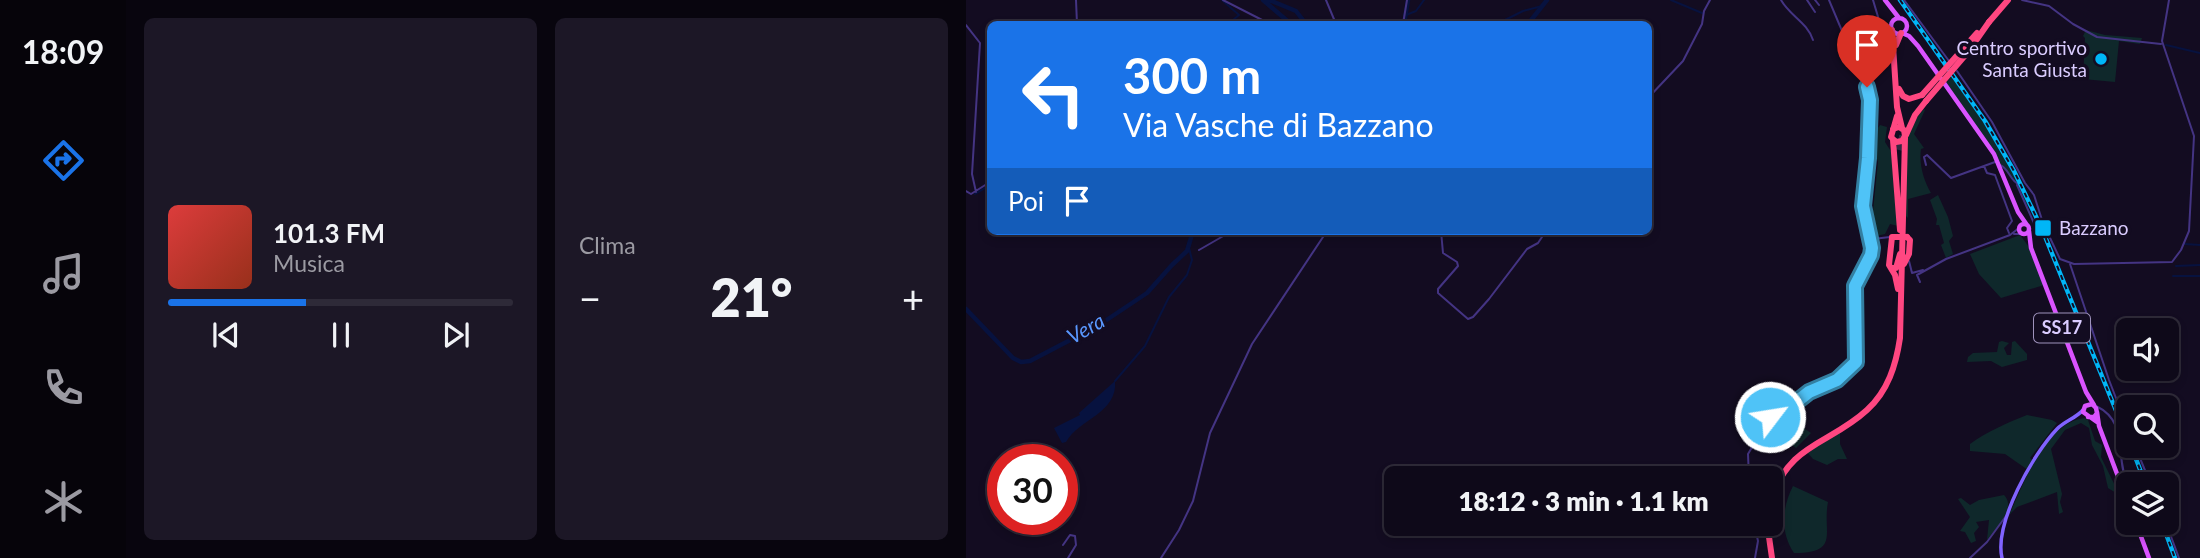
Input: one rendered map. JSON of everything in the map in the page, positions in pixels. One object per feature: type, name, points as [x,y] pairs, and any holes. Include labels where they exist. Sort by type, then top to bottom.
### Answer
[{"type":"highway","points":[[1893,140],[1898,142],[1924,98],[2008,0]]},
{"type":"highway","points":[[1892,30],[1895,57]]},
{"type":"highway","points":[[1900,237],[1891,135],[1897,107],[1895,47],[1901,33]]},
{"type":"highway","points":[[1895,47],[1900,93],[1909,99],[1924,98]]},
{"type":"highway","points":[[1897,107],[1904,132],[1900,237],[1889,265],[1898,289]]},
{"type":"highway","points":[[1894,129],[1904,132]]},
{"type":"highway","points":[[1899,150],[1900,237]]},
{"type":"highway","points":[[1891,268],[1896,268],[1911,241],[1900,237]]},
{"type":"highway","points":[[1783,473],[1796,457],[1866,411],[1887,385],[1897,354],[1904,252]]},
{"type":"highway","points":[[1783,467],[1795,454],[1864,409],[1884,384],[1894,354],[1898,289],[1904,252]]},
{"type":"highway","points":[[1770,536],[1774,558]]},
{"type":"main road","name":"SS17","points":[[1884,0],[1906,25],[1918,47],[1989,146],[2029,231],[2031,248]]},
{"type":"main road","points":[[1884,0],[1891,12],[1892,30],[1909,36],[1918,47]]},
{"type":"main road","points":[[1893,21],[1900,18]]},
{"type":"main road","points":[[1901,33],[1906,25]]},
{"type":"main road","name":"SS17","points":[[2018,212],[2021,231],[2031,248],[2086,392],[2097,409],[2099,426],[2116,472]]},
{"type":"main road","points":[[2021,231],[2026,225]]},
{"type":"main road","points":[[2021,231],[2029,231]]},
{"type":"main road","name":"SS17","points":[[2086,392],[2084,408],[2088,417]]},
{"type":"main road","points":[[2084,408],[2088,404],[2097,409],[2094,416],[2088,417]]},
{"type":"main road","points":[[2088,417],[2099,426]]},
{"type":"main road","points":[[2140,535],[2149,558]]},
{"type":"street","points":[[1076,0],[1077,21]]},
{"type":"street","points":[[1223,0],[1263,21]]},
{"type":"street","points":[[1326,0],[1335,21]]},
{"type":"street","points":[[1404,21],[1407,0]]},
{"type":"street","points":[[1652,94],[1682,61],[1702,24],[1710,0]]},
{"type":"street","points":[[1782,0],[1787,9],[1808,28],[1813,40]]},
{"type":"street","points":[[1807,0],[1815,12]]},
{"type":"street","points":[[1815,0],[1819,5]]},
{"type":"street","points":[[1748,466],[1748,454],[1770,417],[1790,407],[1809,392],[1837,380],[1856,362],[1854,290],[1855,283],[1871,255],[1872,246],[1863,206],[1868,168],[1869,94],[1829,2],[1825,0]]},
{"type":"street","points":[[1873,0],[1887,47],[1877,53]]},
{"type":"street","points":[[1904,0],[1984,110],[2021,184],[2037,230]]},
{"type":"street","points":[[2022,0],[2049,6],[2073,24],[2097,37],[2163,43]]},
{"type":"street","points":[[1926,165],[1924,157],[1927,155],[1951,178],[1990,162],[2004,166],[2036,198],[2056,254],[2069,264],[2172,262],[2189,231],[2194,136],[2163,43],[2169,0]]},
{"type":"street","points":[[966,25],[980,43],[972,174],[976,192]]},
{"type":"street","points":[[1989,146],[1993,157],[1990,162]]},
{"type":"street","points":[[1983,164],[1987,173],[1995,174],[2012,221],[2007,228],[2010,235]]},
{"type":"street","points":[[966,191],[971,194],[987,184]]},
{"type":"street","points":[[1920,282],[1917,276],[1953,256],[2021,231]]},
{"type":"street","points":[[1199,250],[1225,235]]},
{"type":"street","points":[[1161,558],[1193,501],[1210,433],[1259,331],[1324,235]]},
{"type":"street","points":[[1441,235],[1443,253],[1457,262],[1458,266],[1438,289],[1438,293],[1467,319],[1473,317],[1518,264],[1523,253],[1538,243],[1543,235]]},
{"type":"street","points":[[1869,235],[1873,239],[1900,237]]},
{"type":"street","points":[[1909,261],[1912,273],[1924,271]]},
{"type":"street","points":[[2069,264],[2116,398]]},
{"type":"street","points":[[2002,558],[2007,516],[2035,458],[2056,431],[2084,408]]},
{"type":"street","points":[[2097,409],[2113,419],[2119,433],[2120,462],[2123,472]]},
{"type":"street","points":[[2071,419],[2088,417]]},
{"type":"street","points":[[1970,558],[2007,516]]},
{"type":"street","points":[[1063,545],[1070,535],[1074,534],[1076,545],[1068,558]]},
{"type":"street","points":[[2170,535],[2179,558]]},
{"type":"street","points":[[1755,558],[1757,536]]},
{"type":"green space","name":"Centro sportivo Santa Giusta","points":[[2086,30],[2105,35],[2142,38],[2140,44],[2119,41],[2115,82],[2083,79],[2083,36]]},
{"type":"green space","points":[[1952,76],[2000,147],[2031,209],[2016,183],[1945,84]]},
{"type":"green space","points":[[1924,109],[1914,134],[1924,148],[1921,149],[1921,166],[1931,193],[1908,199],[1908,218],[1905,215],[1904,159],[1915,120]]},
{"type":"green space","points":[[1880,125],[1887,127],[1885,142],[1892,153],[1898,226],[1890,224],[1885,234],[1876,236],[1873,211],[1878,162],[1873,146],[1875,132]]},
{"type":"green space","points":[[1938,195],[1953,236],[1949,241],[1953,254],[1946,258],[1930,200]]},
{"type":"green space","points":[[2020,235],[2029,247],[2044,285],[2001,298],[1979,274],[1970,254]]},
{"type":"green space","points":[[2015,341],[2027,354],[2027,360],[2002,367],[1991,361],[1967,362],[1973,353],[1997,352],[1999,342],[2009,343],[2004,348],[2007,355],[2011,355],[2012,342]]},
{"type":"green space","points":[[1801,402],[1804,410],[1801,422],[1811,433],[1796,448],[1792,445],[1793,440],[1785,435],[1776,421],[1794,410]]},
{"type":"green space","points":[[2027,415],[2057,423],[2030,458],[2033,460],[2028,470],[2005,454],[1970,451],[1970,444],[1977,439]]},
{"type":"green space","points":[[2085,418],[2088,420],[2095,441],[2102,445],[2101,457],[2116,493],[2108,488],[2103,466],[2092,445],[2089,428],[2081,423],[2065,430],[2051,449],[2062,494],[2060,502],[2063,512],[2059,514],[2057,492],[2017,507],[2009,515],[2029,472],[2047,442],[2058,430]]},
{"type":"green space","points":[[1840,430],[1840,444],[1847,459],[1838,459],[1827,465],[1813,459],[1806,451]]},
{"type":"green space","points":[[1793,486],[1828,502],[1824,545],[1809,552],[1794,553],[1786,537],[1785,511]]},
{"type":"green space","points":[[2004,495],[2008,506],[2000,524],[1987,540],[1989,520],[1976,522],[1979,527],[1974,533],[1976,541],[1971,543],[1965,532],[1960,531],[1970,517],[1958,499],[1961,498],[1970,505],[1979,500]]},
{"type":"shaded area","points":[[1115,381],[1110,401],[1062,443],[1054,428],[1080,415],[1079,413]]},
{"type":"waterway","points":[[1222,0],[1239,15],[1232,21]]},
{"type":"waterway","points":[[1263,0],[1288,21]]},
{"type":"waterway","points":[[1269,0],[1296,11],[1304,21]]},
{"type":"waterway","name":"Vera","points":[[1404,21],[1408,0]]},
{"type":"waterway","points":[[1406,15],[1416,11],[1424,0]]},
{"type":"waterway","points":[[1530,21],[1547,0]]},
{"type":"waterway","points":[[1671,0],[1702,13]]},
{"type":"waterway","points":[[1503,21],[1523,11],[1542,6]]},
{"type":"waterway","points":[[2166,45],[2200,53]]},
{"type":"waterway","points":[[975,194],[987,187]]},
{"type":"waterway","name":"Vera","points":[[966,309],[1013,358],[1021,362],[1030,361],[1099,325],[1147,293],[1187,251],[1192,235]]},
{"type":"waterway","points":[[2185,244],[2200,245]]},
{"type":"waterway","points":[[1115,381],[1145,346],[1169,297],[1187,275],[1192,260],[1189,248]]},
{"type":"waterway","points":[[2176,266],[2200,265]]},
{"type":"waterway","points":[[2173,276],[2200,276]]},
{"type":"tunnel","points":[[1899,150],[1904,128]]},
{"type":"railway","points":[[1900,0],[1985,121],[2014,171],[2042,229],[2116,411]]},
{"type":"railway","points":[[2136,458],[2141,472]]},
{"type":"railway","points":[[2166,535],[2175,558]]},
{"type":"place","name":"Centro sportivo Santa Giusta","points":[[2101,59]]},
{"type":"place","name":"Bazzano","points":[[2043,228]]},
{"type":"route","points":[[1770,417],[1790,407],[1809,392],[1837,380],[1856,362],[1855,283],[1871,255],[1872,248],[1863,206],[1870,100],[1867,87]]}]
